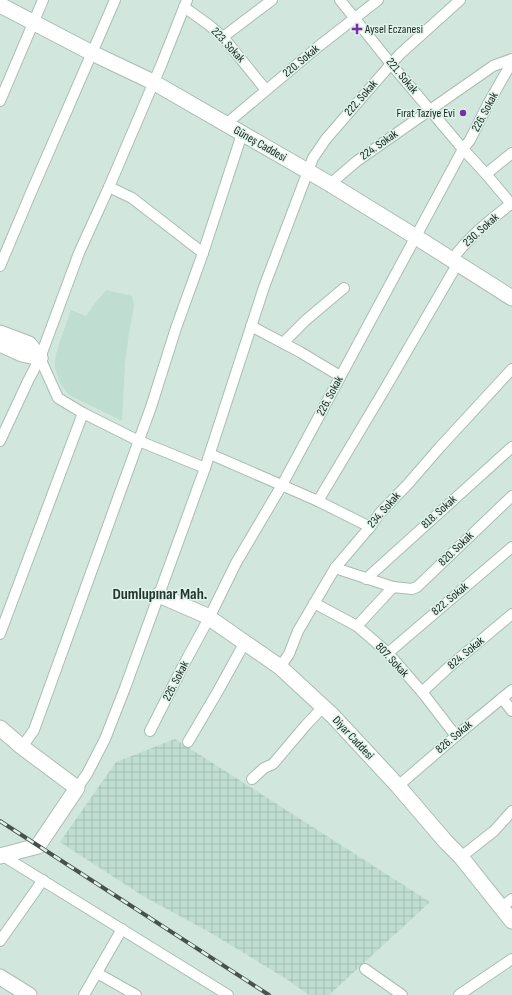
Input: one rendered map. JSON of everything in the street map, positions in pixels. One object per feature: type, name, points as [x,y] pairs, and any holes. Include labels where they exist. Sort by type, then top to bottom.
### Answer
[{"type":"street","points":[[0,102],[43,0]]},
{"type":"street","points":[[0,266],[115,0]]},
{"type":"street","points":[[223,37],[272,0]]},
{"type":"street","name":"221. Sokak","points":[[340,0],[430,111],[512,204]]},
{"type":"street","name":"220. Sokak","points":[[226,124],[355,17],[378,0]]},
{"type":"street","name":"222. Sokak","points":[[77,788],[87,774],[105,739],[159,595],[210,454],[264,287],[313,158],[326,139],[400,54],[460,0]]},
{"type":"street","points":[[0,441],[40,358],[79,253],[110,187],[162,63],[185,3]]},
{"type":"street","name":"223. Sokak","points":[[185,3],[223,37],[266,90]]},
{"type":"street","name":"Güneş Caddesi","points":[[0,5],[92,53],[153,82],[330,184],[512,298]]},
{"type":"street","name":"224. Sokak","points":[[330,184],[357,161],[493,66],[512,60]]},
{"type":"street","name":"226. Sokak","points":[[150,731],[182,666],[210,618],[236,563],[282,485],[512,60]]},
{"type":"street","points":[[22,747],[34,730],[139,441],[242,134]]},
{"type":"street","points":[[486,174],[512,153]]},
{"type":"street","points":[[110,187],[132,198],[203,253]]},
{"type":"street","name":"230. Sokak","points":[[318,501],[386,387],[455,262],[460,249],[476,233],[512,204]]},
{"type":"street","points":[[283,343],[306,320],[344,288]]},
{"type":"street","points":[[251,326],[340,376]]},
{"type":"street","points":[[0,333],[29,344],[40,358],[58,398],[83,413],[139,441],[205,468]]},
{"type":"street","points":[[0,344],[22,354],[40,358]]},
{"type":"street","name":"234. Sokak","points":[[280,667],[289,654],[298,631],[335,568],[380,513],[512,369]]},
{"type":"street","points":[[0,634],[83,413]]},
{"type":"street","name":"818. Sokak","points":[[366,579],[512,447]]},
{"type":"street","points":[[210,454],[318,501],[370,527]]},
{"type":"street","name":"820. Sokak","points":[[335,568],[393,587],[417,587],[512,496]]},
{"type":"street","name":"822. Sokak","points":[[388,653],[512,547]]},
{"type":"street","points":[[357,626],[393,587]]},
{"type":"street","name":"Diyar Caddesi","points":[[159,595],[205,615],[280,667],[333,716],[398,786],[446,842],[507,903],[512,921]]},
{"type":"street","name":"807. Sokak","points":[[314,603],[357,626],[388,653],[422,692],[456,736]]},
{"type":"street","name":"824. Sokak","points":[[422,692],[449,667],[512,614]]},
{"type":"street","points":[[188,742],[245,642]]},
{"type":"street","name":"826. Sokak","points":[[398,786],[512,690]]},
{"type":"street","points":[[502,698],[512,711]]},
{"type":"street","points":[[252,779],[264,768],[274,764],[323,707]]},
{"type":"street","points":[[0,728],[22,747],[77,788],[38,846],[1,855]]},
{"type":"street","points":[[461,858],[494,831],[512,811]]},
{"type":"street","points":[[1,855],[228,995]]},
{"type":"street","points":[[0,941],[43,880]]},
{"type":"street","points":[[84,995],[122,929]]},
{"type":"street","points":[[459,995],[512,959]]},
{"type":"street","points":[[365,969],[402,995]]},
{"type":"street","points":[[97,973],[136,995]]},
{"type":"street","points":[[0,977],[29,995]]},
{"type":"street","points":[[0,988],[10,995]]},
{"type":"shaded area","points":[[106,290],[132,296],[134,306],[125,363],[122,421],[69,395],[60,383],[55,368],[55,358],[71,310],[86,316]]},
{"type":"shaded area","points":[[175,739],[430,902],[329,995],[309,995],[285,978],[211,933],[143,896],[60,842],[116,762]]},
{"type":"railway","points":[[0,821],[269,995]]},
{"type":"place","name":"Aysel Eczanesi","points":[[357,29]]},
{"type":"place","name":"Fırat Taziye Evi","points":[[463,113]]},
{"type":"district","name":"Dumlupınar Mah.","points":[[160,594]]}]
